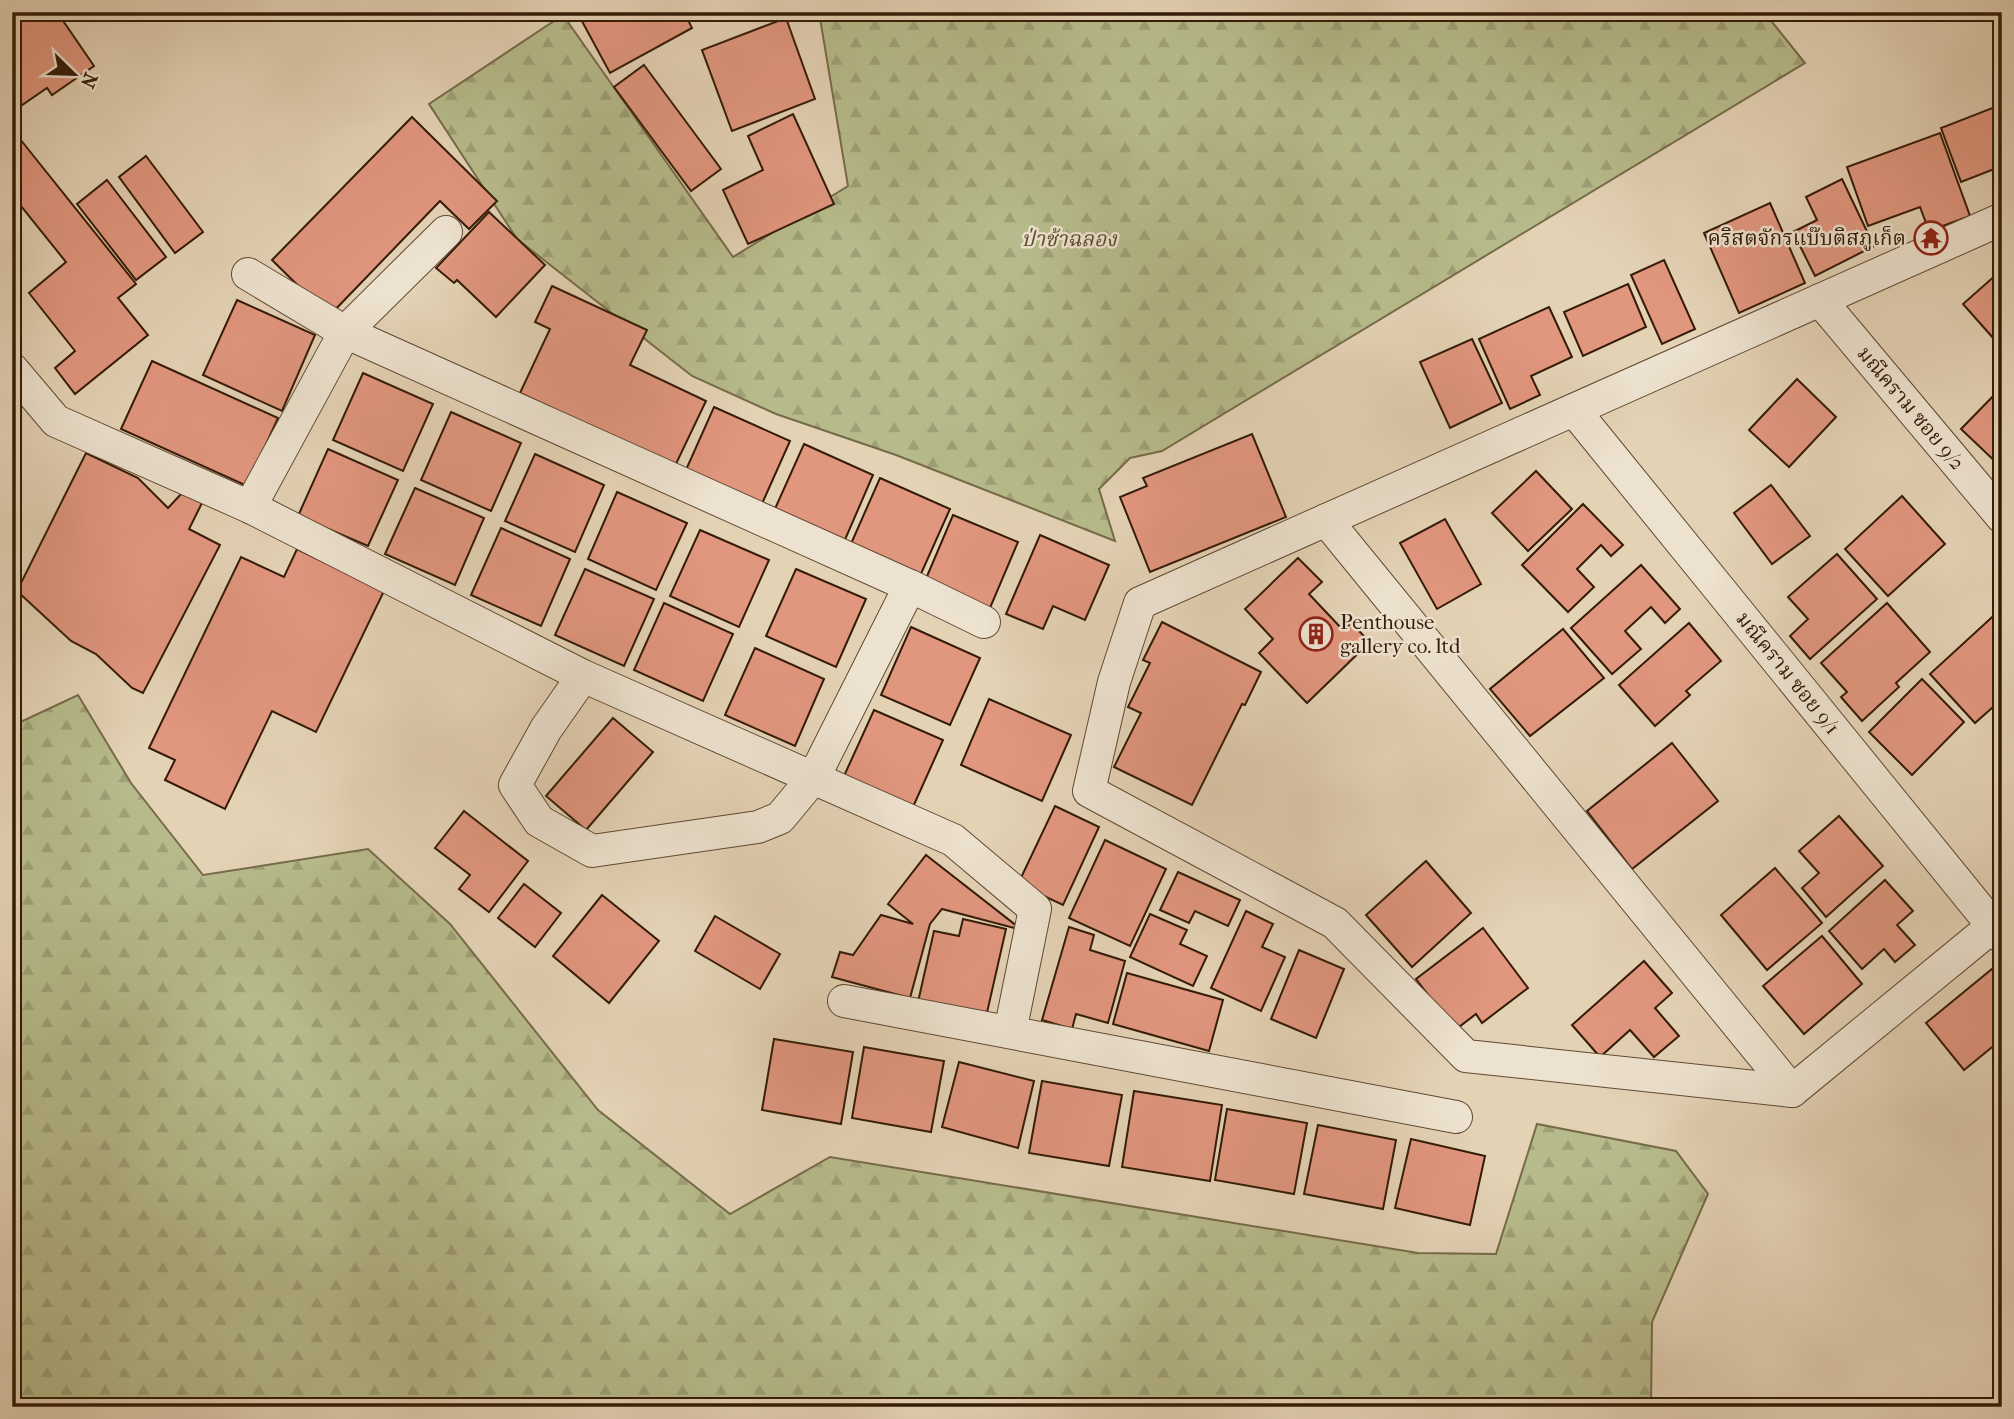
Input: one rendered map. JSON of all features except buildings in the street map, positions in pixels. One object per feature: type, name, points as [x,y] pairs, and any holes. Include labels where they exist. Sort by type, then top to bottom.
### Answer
[{"type":"street","points":[[1997,932],[1792,1091],[1466,1056],[1335,923],[1089,791],[1114,682],[1140,603],[2002,219]]},
{"type":"street","points":[[250,507],[345,332],[446,232]]},
{"type":"street","points":[[248,274],[345,332],[910,586],[984,622]]},
{"type":"street","name":"มณีคราม ซอย 9/2","points":[[1820,300],[2002,517]]},
{"type":"street","points":[[12,369],[56,421],[250,507],[583,676],[953,839],[1035,909],[1010,1032]]},
{"type":"street","name":"มณีคราม ซอย 9/1","points":[[1574,410],[1997,932]]},
{"type":"street","points":[[1326,520],[1792,1091]]},
{"type":"street","points":[[583,676],[546,729],[515,785],[539,821],[592,851],[758,827],[780,818],[814,777],[910,586]]},
{"type":"street","points":[[844,1001],[1456,1117]]},
{"type":"green space","name":"ป่าช้าฉลอง","points":[[819,12],[1764,12],[1805,63],[1162,451],[1130,458],[1099,489],[1115,541],[896,455],[776,414],[692,376],[517,239],[429,104],[563,15],[733,257],[848,186]]},
{"type":"green space","points":[[78,695],[131,783],[203,875],[368,849],[450,924],[598,1110],[730,1214],[830,1157],[1418,1253],[1496,1254],[1537,1124],[1676,1151],[1708,1194],[1652,1322],[1651,1407],[12,1407],[12,726]]},
{"type":"place","name":"คริสตจักรแบ๊บติสภูเก็ต","points":[[1931,238]]},
{"type":"place","name":"Penthouse gallery co. ltd","points":[[1316,634]]}]
